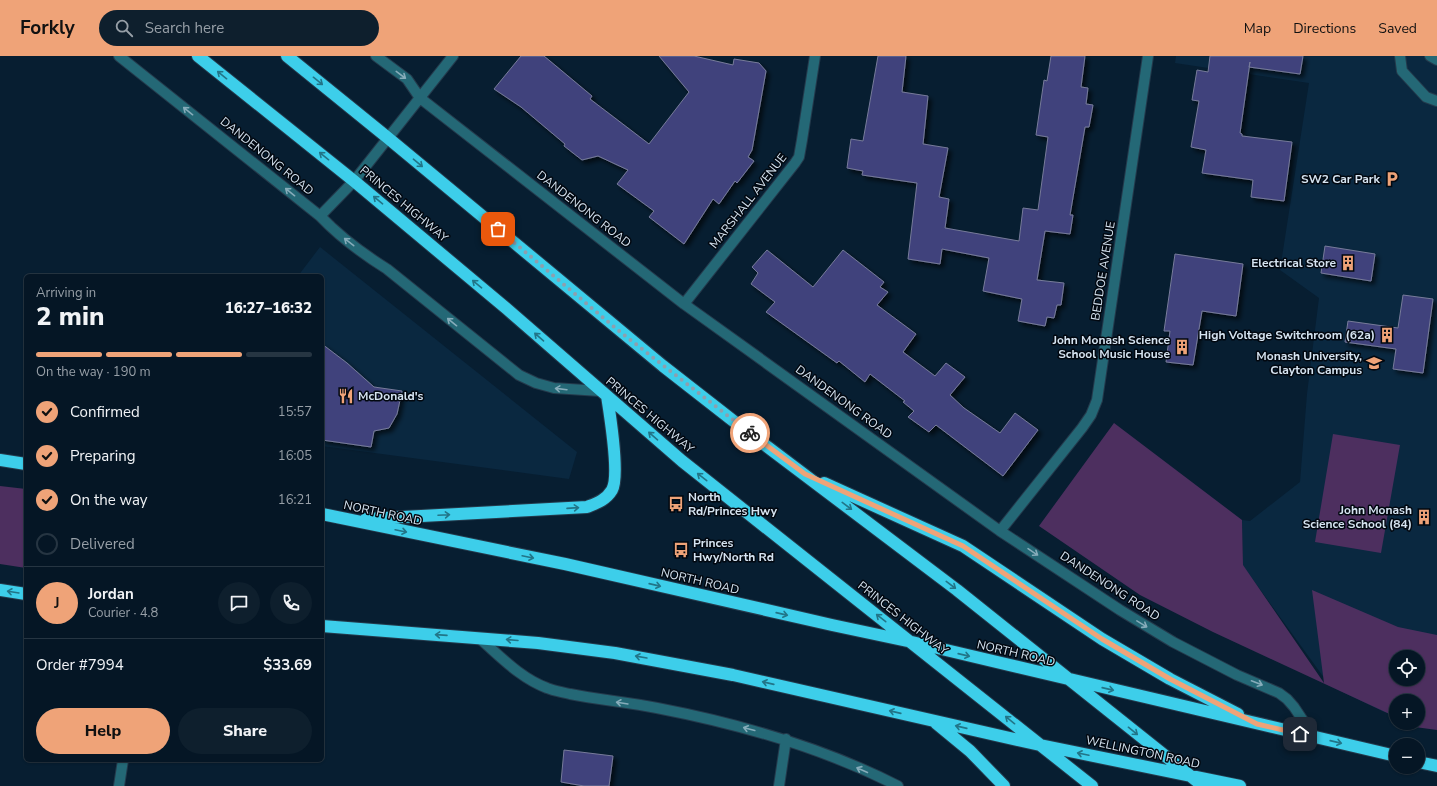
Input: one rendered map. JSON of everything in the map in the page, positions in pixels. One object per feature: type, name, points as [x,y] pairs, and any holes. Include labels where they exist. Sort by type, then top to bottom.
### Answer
[{"type":"highway","name":"PRINCES HIGHWAY","points":[[198,56],[354,181],[507,309],[682,461],[1092,786]]},
{"type":"highway","points":[[287,56],[388,138],[619,331],[736,423],[957,590],[1203,786]]},
{"type":"highway","points":[[349,520],[587,507],[605,499],[613,490],[615,478],[612,430],[603,393]]},
{"type":"highway","points":[[0,460],[24,464]]},
{"type":"highway","points":[[805,474],[963,546],[1148,668],[1257,724]]},
{"type":"highway","name":"NORTH ROAD","points":[[324,514],[565,564],[832,626],[912,642],[1070,680]]},
{"type":"highway","points":[[0,590],[24,594]]},
{"type":"highway","points":[[324,626],[480,638],[577,648],[671,663],[741,677],[1040,745]]},
{"type":"highway","points":[[1070,680],[1389,754]]},
{"type":"highway","points":[[933,721],[970,751],[1004,786]]},
{"type":"highway","name":"WELLINGTON ROAD","points":[[1040,745],[1240,786]]},
{"type":"highway","points":[[1425,763],[1437,766]]},
{"type":"street","name":"DANDENONG ROAD","points":[[119,56],[320,216],[332,229],[368,257],[387,269],[519,375],[536,383],[554,388],[603,393]]},
{"type":"street","name":"DANDENONG ROAD","points":[[376,56],[407,80],[420,98],[684,304],[1000,531],[1120,610],[1173,642],[1237,676],[1279,693],[1290,702],[1314,738]]},
{"type":"street","points":[[320,216],[354,181],[453,56]]},
{"type":"street","name":"MARSHALL AVENUE","points":[[684,304],[799,156],[815,56]]},
{"type":"street","name":"BEDDOE AVENUE","points":[[1000,531],[1082,428],[1091,415],[1097,400],[1148,56]]},
{"type":"street","points":[[1400,56],[1402,71],[1426,97],[1437,102]]},
{"type":"street","points":[[1430,56],[1437,60]]},
{"type":"street","points":[[480,638],[526,678],[547,689],[655,708],[716,721],[786,739],[828,754],[898,786]]},
{"type":"street","points":[[779,786],[786,739]]},
{"type":"street","points":[[119,786],[123,762]]},
{"type":"shaded area","name":"Monash University, Clayton Campus","points":[[1176,56],[1437,56],[1437,727],[1425,711],[1425,694],[1389,694],[1389,713],[1330,686],[1243,566],[1242,520],[1250,521],[1300,482],[1307,394],[1319,298],[1280,270],[1309,83],[1175,63]]},
{"type":"shaded area","points":[[320,247],[577,452],[569,479],[324,446],[324,274],[300,274]]},
{"type":"shaded area","points":[[1114,423],[1242,520],[1243,565],[1324,683],[1312,590],[1398,627],[1437,635],[1437,730],[1425,728],[1425,694],[1389,694],[1389,714],[1213,632],[1140,595],[1039,526]]},
{"type":"shaded area","points":[[1333,434],[1400,445],[1381,553],[1315,542]]},
{"type":"shaded area","points":[[0,486],[24,489],[24,568],[0,564]]},
{"type":"building","points":[[521,56],[544,56],[592,96],[590,99],[649,144],[689,92],[659,56],[694,56],[733,65],[734,59],[759,63],[766,71],[752,150],[748,157],[754,161],[737,183],[735,181],[719,204],[713,199],[684,244],[649,217],[654,211],[617,184],[628,170],[598,156],[582,160],[564,146],[565,144],[521,107],[494,89]]},
{"type":"building","points":[[878,56],[906,56],[902,92],[928,96],[923,144],[948,148],[939,197],[949,199],[945,228],[1019,241],[1023,208],[1038,210],[1048,137],[1036,135],[1044,80],[1047,81],[1051,56],[1085,56],[1081,87],[1088,88],[1086,104],[1093,105],[1089,127],[1085,127],[1070,215],[1073,215],[1070,234],[1045,231],[1037,280],[1064,283],[1061,305],[1057,305],[1054,318],[1047,317],[1045,326],[1018,321],[1022,299],[983,291],[989,258],[942,249],[940,264],[908,259],[917,183],[862,175],[863,171],[847,168],[851,139],[863,141]]},
{"type":"building","points":[[1210,56],[1303,56],[1300,74],[1249,67],[1240,133],[1242,136],[1292,142],[1284,201],[1251,197],[1253,180],[1202,173],[1206,150],[1191,147],[1199,101],[1192,100],[1197,70],[1208,72]]},
{"type":"building","name":"Electrical Store","points":[[1325,246],[1375,254],[1371,281],[1321,273]]},
{"type":"building","points":[[767,250],[813,287],[843,250],[884,282],[880,287],[888,292],[877,305],[916,334],[903,352],[935,376],[946,363],[965,377],[950,395],[964,408],[1000,433],[1015,413],[1038,430],[1003,476],[936,425],[929,432],[908,417],[914,411],[903,402],[905,401],[870,374],[865,382],[839,361],[837,363],[766,312],[775,302],[751,284],[758,273],[752,267]]},
{"type":"building","points":[[1175,254],[1243,264],[1236,316],[1202,311],[1193,365],[1166,362],[1170,331],[1164,331]]},
{"type":"building","name":"High Voltage Switchroom (62a)","points":[[1403,295],[1433,299],[1423,373],[1393,369],[1396,349],[1345,342],[1348,321],[1398,328]]},
{"type":"building","points":[[324,346],[347,363],[374,387],[402,391],[397,414],[389,428],[374,431],[371,447],[324,440]]},
{"type":"building","points":[[564,750],[613,756],[609,786],[584,786],[561,782]]},
{"type":"way so far","points":[[498,229],[619,331],[750,433]]},
{"type":"place","name":"SW2 Car Park","points":[[1392,179]]},
{"type":"place","name":"Electrical Store","points":[[1348,263]]},
{"type":"place","name":"High Voltage Switchroom (62a)","points":[[1387,335]]},
{"type":"place","name":"John Monash Science School Music House","points":[[1182,347]]},
{"type":"place","name":"Monash University, Clayton Campus","points":[[1374,363]]},
{"type":"place","name":"McDonald's","points":[[346,396]]},
{"type":"place","name":"North Rd/Princes Hwy","points":[[676,504]]},
{"type":"place","name":"John Monash Science School (84)","points":[[1424,517]]},
{"type":"place","name":"Princes Hwy/North Rd","points":[[681,550]]},
{"type":"route","points":[[750,433],[805,474],[963,546],[1148,668],[1257,724],[1300,734]]}]
